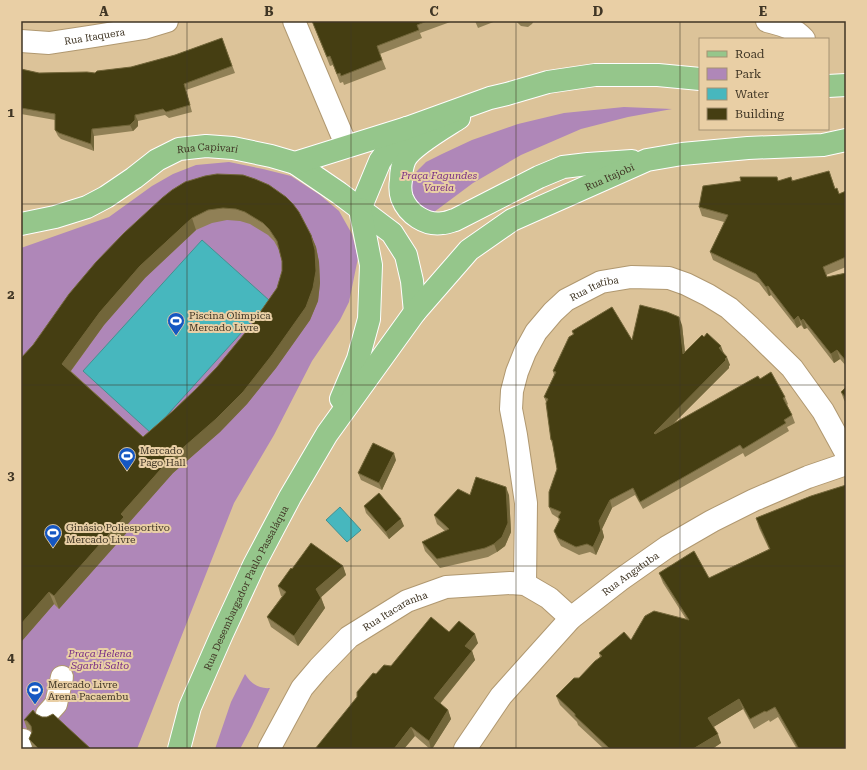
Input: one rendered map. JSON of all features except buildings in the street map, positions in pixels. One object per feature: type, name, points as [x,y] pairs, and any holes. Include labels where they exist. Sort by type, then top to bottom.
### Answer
[{"type":"main road","points":[[295,163],[407,128],[490,98],[548,82],[595,75],[658,75],[699,79]]},
{"type":"main road","points":[[829,86],[846,85]]},
{"type":"main road","points":[[490,98],[414,148],[405,158],[400,186],[401,196],[406,206],[417,217],[429,223],[443,224],[455,220],[539,177],[562,168],[588,164],[647,160]]},
{"type":"main road","points":[[360,208],[380,161],[407,128]]},
{"type":"main road","name":"Rua Itajobi","points":[[415,312],[469,250],[512,220],[647,160],[682,154],[748,148],[822,145],[846,140]]},
{"type":"main road","name":"Rua Capivari","points":[[21,224],[88,207],[134,178],[157,160],[179,149],[206,146],[233,148],[271,156],[295,163],[360,208],[372,220],[392,233],[406,255],[412,281],[415,312]]},
{"type":"main road","name":"Rua Desembargador Paulo Passaláqua","points":[[327,434],[358,359],[368,319],[371,265],[360,208]]},
{"type":"main road","name":"Rua Desembargador Paulo Passaláqua","points":[[179,749],[190,707],[254,565],[290,497],[327,434],[415,312]]},
{"type":"street","name":"Rua Itaquera","points":[[21,41],[49,43],[88,38],[144,28],[167,21]]},
{"type":"street","points":[[294,21],[347,147]]},
{"type":"street","points":[[767,21],[783,25],[797,32],[803,38]]},
{"type":"street","name":"Rua Itatiba","points":[[525,584],[526,503],[511,409],[513,385],[525,352],[536,332],[553,312],[566,300],[601,282],[631,277],[669,278],[692,286],[729,308],[792,368],[822,412],[846,453]]},
{"type":"street","name":"Rua Angatuba","points":[[464,749],[501,696],[571,618],[620,580],[667,547],[712,521],[754,500],[808,477],[846,464]]},
{"type":"street","name":"Rua Itacaranha","points":[[269,749],[302,688],[319,668],[349,637],[407,601],[446,587],[510,583],[525,584],[549,598],[571,618]]},
{"type":"street","points":[[47,714],[56,704],[62,677]]},
{"type":"green space","name":"Praça Fagundes Varela","points":[[624,107],[672,109],[628,117],[581,129],[521,155],[473,183],[430,215],[412,206],[410,180],[426,162],[442,154],[472,140],[518,124],[564,113]]},
{"type":"green space","name":"Mercado Pago Hall","points":[[229,162],[291,176],[320,195],[339,211],[352,234],[358,258],[349,302],[340,320],[312,361],[274,435],[234,503],[137,749],[21,749],[21,248],[109,217],[152,186],[173,174],[196,165]]},
{"type":"green space","points":[[245,674],[250,681],[256,685],[262,688],[270,688],[240,749],[215,749],[231,702]]},
{"type":"water","name":"Piscina Olímpica Mercado Livre","points":[[202,240],[270,301],[151,433],[83,371]]},
{"type":"water","points":[[340,507],[361,530],[347,542],[326,520]]},
{"type":"place","name":"Piscina Olímpica Mercado Livre","points":[[176,336]]},
{"type":"place","name":"Mercado Pago Hall","points":[[127,471]]},
{"type":"place","name":"Ginásio Poliesportivo Mercado Livre","points":[[53,548]]},
{"type":"place","name":"Mercado Livre Arena Pacaembu","points":[[35,705]]},
{"type":"park label","name":"Praça Helena Sgarbi Salto","points":[[100,658]]}]
